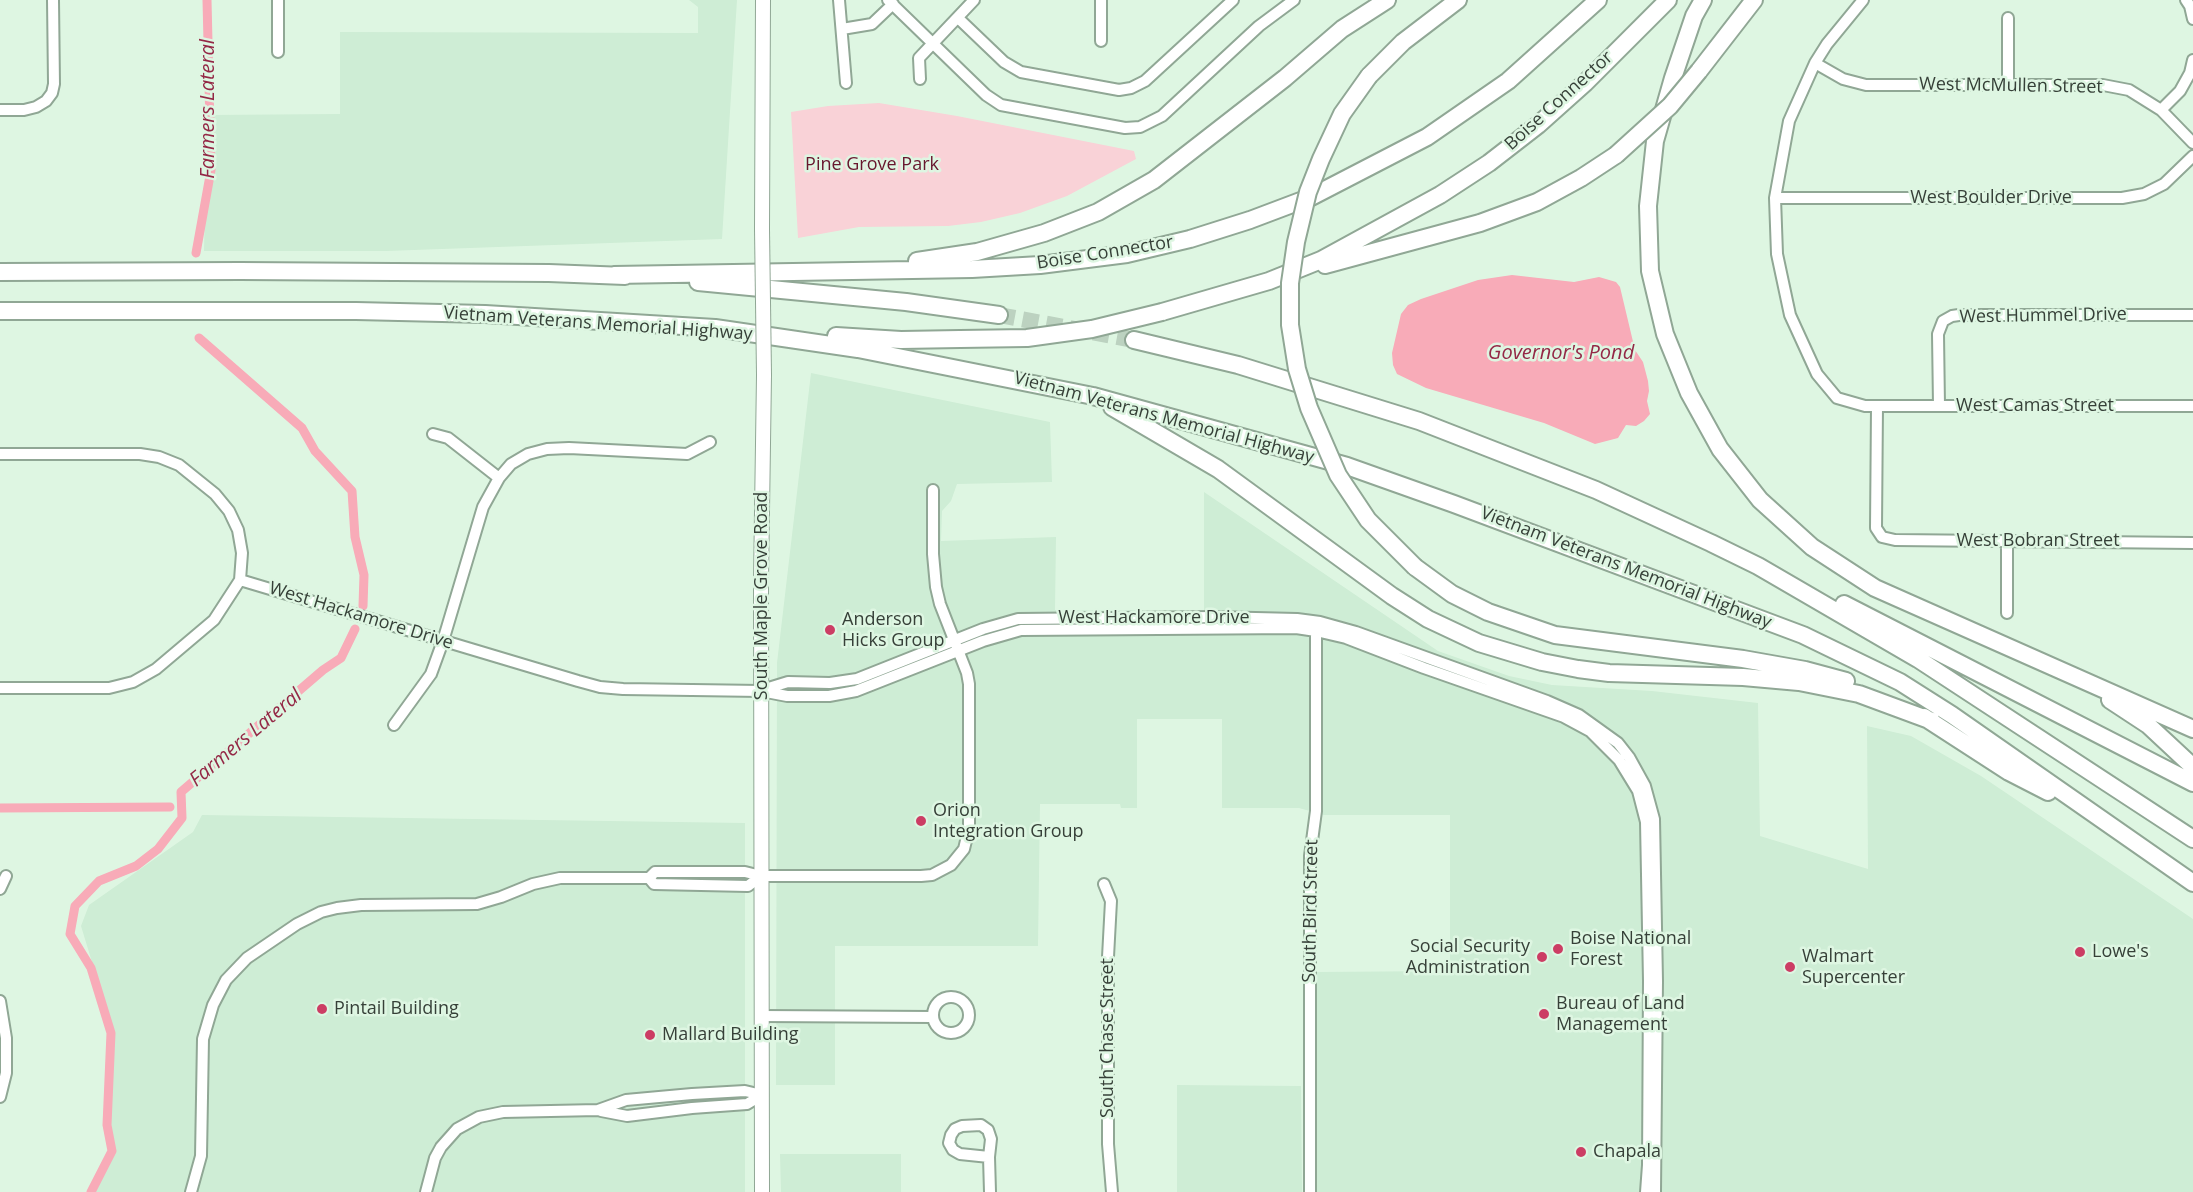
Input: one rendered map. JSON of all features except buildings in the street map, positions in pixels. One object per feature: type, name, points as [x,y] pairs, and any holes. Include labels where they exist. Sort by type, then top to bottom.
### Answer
[{"type":"highway","points":[[855,270],[977,252],[1044,233],[1098,212],[1154,180],[1285,78],[1342,29],[1387,0]]},
{"type":"highway","points":[[1458,0],[1402,42],[1369,76],[1342,114],[1308,192],[1296,242],[1290,283],[1290,325],[1297,369],[1309,408],[1338,475],[1368,520],[1415,567],[1452,594],[1488,612],[1555,635],[1743,658],[1805,670],[1862,686],[1932,721],[2009,772],[2105,823]]},
{"type":"highway","name":"Boise Connector","points":[[614,275],[972,269],[1127,254],[1190,239],[1311,197],[1427,137],[1508,81],[1598,0]]},
{"type":"highway","name":"Boise Connector","points":[[716,328],[901,340],[1027,338],[1092,329],[1162,312],[1269,281],[1321,260],[1408,214],[1489,163],[1538,125],[1585,83],[1668,0]]},
{"type":"highway","points":[[1703,0],[1694,16],[1655,141],[1648,206],[1650,271],[1665,334],[1689,393],[1720,449],[1760,500],[1812,547],[1866,582],[1886,593],[2193,729]]},
{"type":"highway","points":[[1673,78],[1714,0]]},
{"type":"highway","points":[[1269,281],[1480,223],[1538,202],[1581,178],[1616,155],[1670,106],[1754,0]]},
{"type":"highway","points":[[0,272],[252,271],[614,275],[906,302],[999,315]]},
{"type":"highway","name":"Vietnam Veterans Memorial Highway","points":[[0,311],[356,311],[485,314],[716,328],[858,349],[1093,396],[1347,466],[1803,635],[1900,682],[1952,715],[2193,883]]},
{"type":"highway","points":[[1134,340],[1238,365],[1419,421],[1596,490],[1758,566],[1833,598],[2193,783]]},
{"type":"highway","points":[[1093,396],[1218,469],[1419,614],[1479,643],[1542,662],[1609,673],[1743,676],[1799,682],[1859,694],[1932,721]]},
{"type":"highway","points":[[1758,566],[1918,659],[2193,839]]},
{"type":"highway","points":[[2073,675],[2148,725],[2193,766]]},
{"type":"main road","name":"South Maple Grove Road","points":[[762,1192],[763,0]]},
{"type":"street","points":[[0,110],[24,110],[36,107],[46,101],[52,93],[54,84],[53,0]]},
{"type":"street","points":[[278,0],[278,52]]},
{"type":"street","points":[[839,0],[846,82]]},
{"type":"street","points":[[920,80],[919,57],[974,0]]},
{"type":"street","points":[[1101,0],[1101,41]]},
{"type":"street","points":[[958,18],[1004,62],[1021,72],[1119,90],[1131,88],[1145,81],[1233,0]]},
{"type":"street","points":[[842,29],[872,24],[891,2],[986,96],[1001,105],[1125,128],[1140,127],[1162,116],[1259,26],[1294,0]]},
{"type":"street","name":"West Camas Street","points":[[1863,0],[1827,44],[1815,63],[1790,121],[1775,198],[1776,254],[1790,315],[1817,374],[1837,398],[1865,406],[2193,406]]},
{"type":"street","points":[[2186,0],[2193,19]]},
{"type":"street","points":[[2008,18],[2008,85]]},
{"type":"street","points":[[2161,110],[2180,91],[2190,73],[2193,60]]},
{"type":"street","name":"West McMullen Street","points":[[1815,63],[1843,79],[1866,85],[2103,85],[2129,90],[2161,110],[2193,143]]},
{"type":"street","name":"West Boulder Drive","points":[[1775,198],[2122,198],[2144,194],[2164,184],[2193,156]]},
{"type":"street","name":"West Hummel Drive","points":[[1939,406],[1938,334],[1943,321],[1952,316],[2193,315]]},
{"type":"street","name":"West Bobran Street","points":[[1877,406],[1876,528],[1882,537],[1895,540],[2193,543]]},
{"type":"street","points":[[433,434],[448,438],[499,478]]},
{"type":"street","points":[[394,725],[430,674],[443,641],[483,507],[499,478],[511,464],[528,454],[548,449],[687,454],[710,442]]},
{"type":"street","points":[[0,454],[140,454],[159,457],[180,465],[215,494],[229,511],[238,530],[242,553],[240,580],[214,620],[156,669],[133,682],[109,688],[0,688]]},
{"type":"street","points":[[191,1192],[201,1156],[202,1054],[207,1022],[215,999],[236,968],[259,949],[306,919],[337,908],[361,905],[477,904],[534,884],[560,878],[649,878],[654,884],[748,886],[761,876],[921,876],[942,871],[958,858],[968,839],[969,828],[969,684],[967,673],[940,604],[935,578],[933,490]]},
{"type":"street","points":[[2007,541],[2007,613]]},
{"type":"street","name":"West Hackamore Drive","points":[[240,580],[600,687],[623,689],[761,691],[787,696],[844,694],[956,646],[1002,622],[1043,618],[1297,619],[1334,625],[1425,664]]},
{"type":"street","name":"West Hackamore Drive","points":[[956,646],[1031,629],[1296,628],[1346,638],[1545,705],[1590,731],[1601,740],[1629,773],[1641,801],[1646,822],[1652,894]]},
{"type":"street","name":"South Bird Street","points":[[1310,1192],[1310,856],[1316,812],[1316,631]]},
{"type":"street","points":[[0,889],[6,876]]},
{"type":"street","name":"South Chase Street","points":[[1104,884],[1111,901],[1108,957],[1108,1144],[1112,1192]]},
{"type":"street","points":[[1646,1192],[1652,894]]},
{"type":"street","points":[[1652,894],[1655,1192]]},
{"type":"street","points":[[0,1001],[6,1038],[6,1073],[0,1097]]},
{"type":"street","points":[[761,1016],[933,1017]]},
{"type":"street","points":[[426,1192],[431,1170],[441,1148],[457,1129],[479,1117],[497,1113],[598,1110],[626,1100],[692,1094],[745,1090],[762,1095]]},
{"type":"street","points":[[989,1157],[990,1192]]},
{"type":"shaded area","points":[[689,0],[737,0],[722,239],[386,251],[204,251],[207,115],[340,114],[340,32],[698,33],[698,7]]},
{"type":"shaded area","points":[[811,373],[1050,422],[1052,482],[957,484],[951,501],[942,511],[941,541],[1056,537],[1055,610],[1204,611],[1204,492],[1438,651],[1509,676],[1552,685],[1652,691],[1758,703],[1760,836],[1868,869],[1867,726],[1911,736],[1981,776],[2193,919],[2193,1192],[1316,1192],[1315,972],[1450,971],[1450,815],[1324,815],[1299,808],[1222,808],[1222,719],[1137,719],[1137,808],[1121,808],[1120,804],[1040,804],[1038,946],[835,946],[835,1085],[776,1085],[777,663]]},
{"type":"shaded area","points":[[202,815],[745,823],[745,1192],[94,1192],[114,1153],[109,1125],[113,1031],[81,926],[89,905],[193,832]]},
{"type":"shaded area","points":[[1177,1085],[1301,1086],[1302,1192],[1177,1192]]},
{"type":"shaded area","points":[[780,1154],[901,1154],[901,1192],[781,1192]]},
{"type":"green space","name":"Pine Grove Park","points":[[879,103],[1134,151],[1136,159],[1067,196],[1020,213],[981,222],[948,226],[859,227],[798,238],[791,112],[828,106]]},
{"type":"water","name":"Governor's Pond","points":[[1512,275],[1574,282],[1599,277],[1616,282],[1620,287],[1635,350],[1643,362],[1648,381],[1647,401],[1650,414],[1644,421],[1636,426],[1626,425],[1618,438],[1595,444],[1544,423],[1426,388],[1397,374],[1393,365],[1392,353],[1401,314],[1408,305],[1478,280]]},
{"type":"waterway","name":"Farmers Lateral","points":[[196,253],[211,170],[207,0]]},
{"type":"waterway","name":"Farmers Lateral","points":[[199,338],[302,428],[315,451],[352,491],[355,537],[364,575],[363,606]]},
{"type":"waterway","name":"Farmers Lateral","points":[[91,1192],[112,1151],[107,1125],[111,1033],[91,968],[70,934],[75,906],[99,881],[136,866],[158,849],[182,818],[181,792],[323,670],[341,658],[355,629]]},
{"type":"waterway","points":[[0,808],[170,807]]},
{"type":"tunnel","points":[[999,315],[1134,340]]},
{"type":"place","name":"Anderson Hicks Group","points":[[830,630]]},
{"type":"place","name":"Orion Integration Group","points":[[921,821]]},
{"type":"place","name":"Boise National Forest","points":[[1558,949]]},
{"type":"place","name":"Lowe's","points":[[2080,952]]},
{"type":"place","name":"Social Security Administration","points":[[1542,957]]},
{"type":"place","name":"Walmart Supercenter","points":[[1790,967]]},
{"type":"place","name":"Pintail Building","points":[[322,1009]]},
{"type":"place","name":"Bureau of Land Management","points":[[1544,1014]]},
{"type":"place","name":"Mallard Building","points":[[650,1035]]},
{"type":"place","name":"Chapala","points":[[1581,1152]]}]
